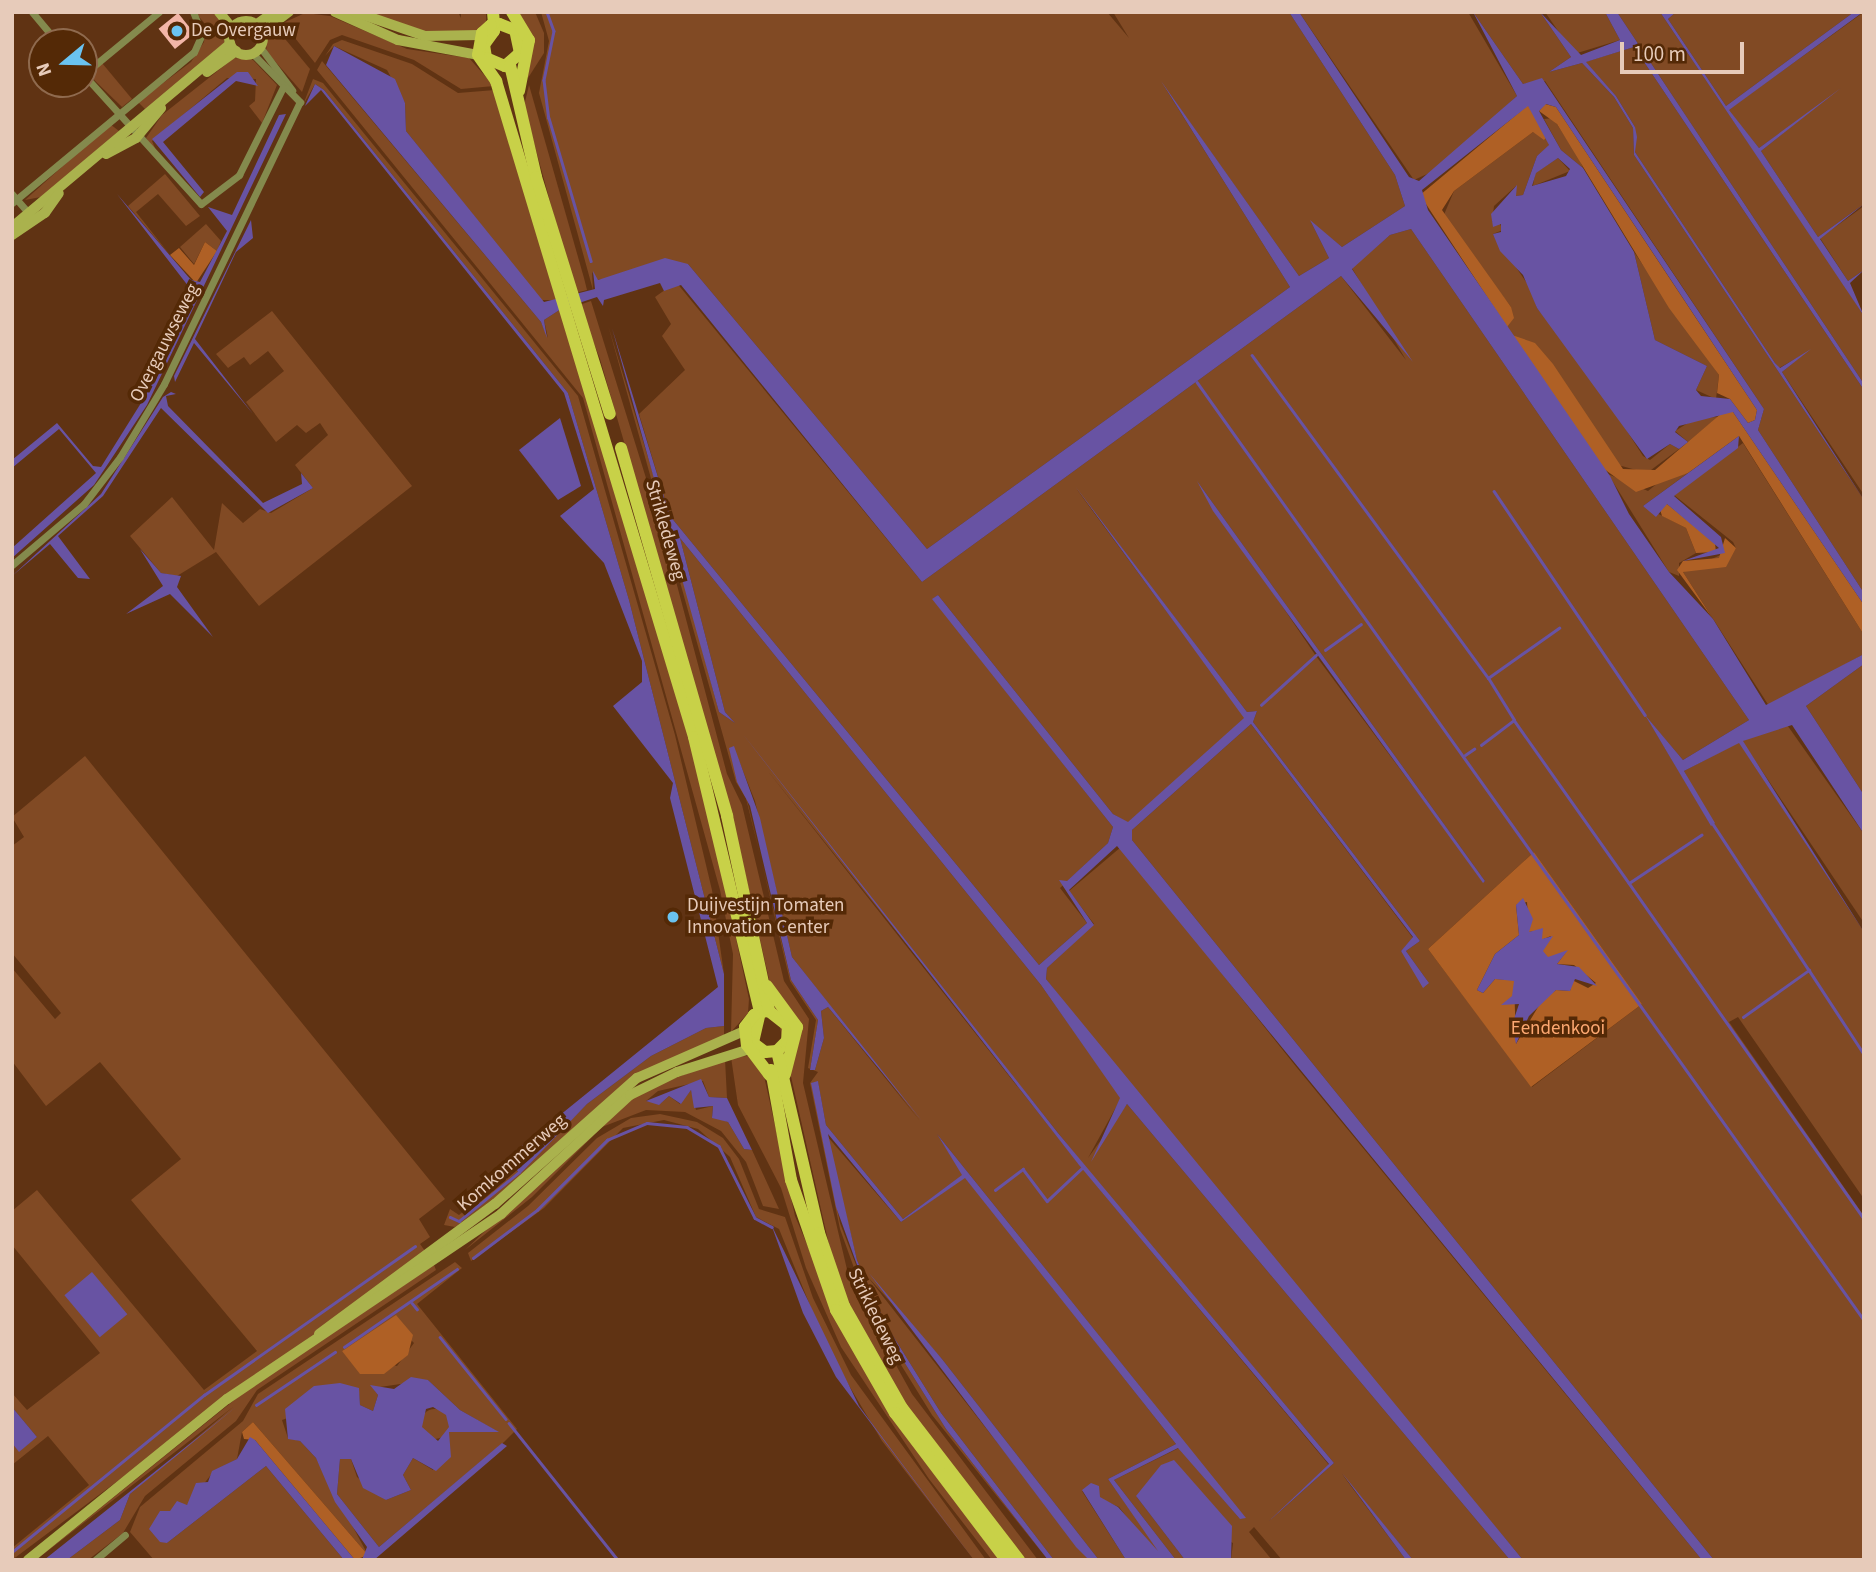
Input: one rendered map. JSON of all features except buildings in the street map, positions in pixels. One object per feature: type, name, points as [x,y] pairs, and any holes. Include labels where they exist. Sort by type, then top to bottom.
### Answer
[{"type":"main road","points":[[219,12],[235,25],[259,28],[289,12]]},
{"type":"main road","points":[[230,12],[235,25],[233,48]]},
{"type":"main road","points":[[12,227],[27,212],[59,193],[106,154],[128,128],[161,108],[233,48],[256,50],[259,28],[274,12]]},
{"type":"main road","points":[[335,12],[398,40],[449,51],[479,51],[500,68],[521,43],[493,21]]},
{"type":"main road","points":[[355,12],[425,36],[493,21]]},
{"type":"main road","points":[[512,12],[529,40],[518,107]]},
{"type":"main road","points":[[479,51],[493,21]]},
{"type":"main road","name":"Strikledeweg","points":[[500,68],[518,107],[570,301],[694,737],[761,1013]]},
{"type":"main road","name":"Strikledeweg","points":[[500,68],[505,107],[570,301],[727,816],[767,986],[761,1013]]},
{"type":"main road","points":[[106,154],[136,138],[161,108]]},
{"type":"main road","points":[[12,236],[35,222],[59,193]]},
{"type":"main road","points":[[767,986],[797,1027],[785,1078]]},
{"type":"main road","points":[[761,1013],[744,1031],[762,1051]]},
{"type":"main road","points":[[761,1013],[788,1026],[787,1041],[762,1051]]},
{"type":"main road","points":[[761,1013],[751,1031],[762,1051]]},
{"type":"main road","name":"Komkommerweg","points":[[312,1341],[343,1311],[495,1204],[637,1078],[744,1031]]},
{"type":"main road","name":"Strikledeweg","points":[[762,1051],[785,1078],[818,1233],[855,1328],[902,1408],[1018,1560]]},
{"type":"main road","name":"Strikledeweg","points":[[762,1051],[770,1075],[804,1224],[846,1332],[895,1413],[1006,1560]]},
{"type":"main road","name":"Komkommerweg","points":[[28,1560],[201,1418],[501,1214],[630,1095],[677,1072],[762,1051]]},
{"type":"street","points":[[32,12],[45,28]]},
{"type":"street","points":[[98,62],[159,12]]},
{"type":"street","points":[[35,222],[14,199],[194,52],[202,34],[193,12]]},
{"type":"street","points":[[256,50],[283,87],[300,102]]},
{"type":"street","points":[[256,50],[300,102]]},
{"type":"street","points":[[98,91],[136,138],[204,203],[239,175],[283,87]]},
{"type":"street","name":"Overgauwseweg","points":[[12,565],[84,504],[114,468],[164,384],[300,102]]},
{"type":"street","points":[[95,1560],[125,1535]]},
{"type":"shaded area","points":[[195,12],[216,12],[225,24],[224,43],[146,110],[138,102],[191,62],[204,42],[206,25]]},
{"type":"shaded area","points":[[364,12],[458,12],[461,18],[461,12],[486,12],[486,22],[475,33],[427,34]]},
{"type":"shaded area","points":[[515,12],[535,12],[544,33],[544,53],[528,78]]},
{"type":"shaded area","points":[[541,12],[1107,12],[1129,38],[1113,12],[1289,12],[1395,175],[1405,206],[1342,247],[1311,222],[1329,258],[1299,276],[1164,86],[1290,287],[927,549],[688,264],[597,280],[592,272],[593,290],[539,93],[549,41]]},
{"type":"shaded area","points":[[1289,12],[1299,12],[1409,177],[1419,181],[1517,96],[1473,12],[1523,84],[1542,78],[1764,409],[1758,430],[1864,593],[1864,605],[1733,412],[1679,426],[1675,432],[1688,442],[1679,449],[1670,444],[1647,459],[1537,308],[1523,275],[1500,251],[1493,234],[1501,232],[1501,224],[1493,227],[1491,214],[1517,185],[1516,196],[1523,195],[1537,156],[1549,145],[1528,106],[1422,190],[1428,210],[1610,476],[1629,514],[1669,572],[1713,619],[1766,705],[1864,654],[1864,664],[1806,706],[1864,795],[1864,834],[1792,725],[1743,741],[1864,932],[1739,743],[1684,771],[1715,823],[1711,826],[1645,715],[1683,760],[1749,720],[1411,229],[1390,235],[1352,269],[1413,362],[1341,276],[922,582],[681,285],[664,291],[660,283],[604,300],[603,306],[597,297],[561,309],[544,320],[547,338],[541,322],[326,65],[334,46],[395,79],[405,103],[406,131],[544,302],[595,289],[593,271],[598,280],[665,258],[688,264],[927,549],[1290,287],[1161,81],[1299,276],[1329,258],[1310,220],[1342,247],[1405,206],[1395,175]],"holes":[[[1546,104],[1556,107],[1757,410],[1755,420],[1748,423],[1730,399],[1701,396],[1696,390],[1707,366],[1655,340],[1634,252],[1583,168],[1561,150],[1539,111]],[[1558,158],[1570,169],[1566,176],[1532,186],[1536,173]]]},
{"type":"shaded area","points":[[1299,12],[1468,12],[1517,96],[1438,169],[1414,180]]},
{"type":"shaded area","points":[[1473,12],[1540,12],[1571,57],[1549,72],[1582,63],[1614,97],[1633,128],[1634,155],[1864,500],[1864,593],[1758,430],[1764,409],[1545,81],[1523,84]]},
{"type":"shaded area","points":[[1540,12],[1581,55],[1620,40],[1605,12],[1617,12],[1864,384],[1864,390],[1634,47],[1586,62],[1616,96],[1635,127],[1635,152],[1775,363],[1780,368],[1811,349],[1782,372],[1864,500],[1634,155],[1633,128],[1614,97],[1582,63],[1549,72],[1571,57]]},
{"type":"shaded area","points":[[1545,12],[1605,12],[1620,40],[1574,54]]},
{"type":"shaded area","points":[[1617,12],[1660,12],[1844,285],[1864,316],[1864,384]]},
{"type":"shaded area","points":[[1660,12],[1676,12],[1668,19],[1726,106],[1854,12],[1863,12],[1729,110],[1759,148],[1841,88],[1761,151],[1818,237],[1864,204],[1820,239],[1848,281],[1864,270],[1850,283],[1864,316]]},
{"type":"shaded area","points":[[1676,12],[1854,12],[1726,106],[1668,19]]},
{"type":"shaded area","points":[[1864,12],[1864,204],[1818,237],[1761,151],[1807,114],[1759,148],[1728,110]]},
{"type":"shaded area","points":[[305,13],[330,16],[407,49],[469,58],[494,86],[461,89],[414,60],[342,35],[330,40],[315,63],[283,23]]},
{"type":"shaded area","points":[[276,28],[310,69],[302,92],[266,51],[268,34]]},
{"type":"shaded area","points":[[342,40],[412,64],[458,93],[495,90],[558,300],[541,300],[406,131],[405,103],[387,70],[334,46],[325,56],[333,44]]},
{"type":"shaded area","points":[[1634,47],[1864,390],[1864,495],[1782,372],[1804,354],[1779,368],[1775,363],[1635,152],[1635,127],[1616,96],[1585,62]]},
{"type":"shaded area","points":[[234,58],[253,60],[277,85],[262,123],[249,106],[255,101],[256,79],[227,78],[152,141],[158,155],[146,138],[162,115]]},
{"type":"shaded area","points":[[322,61],[541,322],[548,338],[544,320],[561,309],[662,629],[720,864],[749,999],[748,1013],[731,1032],[733,954],[720,890],[583,398],[317,70]]},
{"type":"shaded area","points":[[102,63],[132,99],[122,107],[98,84],[98,67]]},
{"type":"shaded area","points":[[237,72],[248,72],[258,86],[236,81],[163,142],[204,192],[200,197],[152,139]]},
{"type":"shaded area","points":[[313,79],[323,83],[578,396],[675,735],[712,890],[724,974],[629,600],[568,393],[324,90],[315,84],[303,105]]},
{"type":"shaded area","points":[[315,84],[324,90],[568,393],[629,600],[724,974],[724,1026],[706,1028],[651,1056],[587,1104],[520,1174],[507,1158],[718,987],[670,798],[673,783],[613,706],[642,682],[642,661],[604,563],[560,516],[594,489],[564,393],[321,90],[305,106]]},
{"type":"shaded area","points":[[529,85],[587,290],[575,293],[524,106]]},
{"type":"shaded area","points":[[286,114],[147,405],[94,485],[12,558],[12,548],[96,473],[59,429],[12,468],[12,460],[57,423],[93,466],[101,467],[146,395],[192,291],[117,194],[191,280],[200,282],[227,231],[208,207],[232,215],[279,115]]},
{"type":"shaded area","points":[[1553,118],[1583,168],[1561,150],[1544,119]]},
{"type":"shaded area","points":[[110,124],[119,131],[41,197],[25,200]]},
{"type":"shaded area","points":[[1533,132],[1548,135],[1549,146],[1537,156],[1523,195],[1516,196],[1516,186],[1494,206],[1492,222],[1498,220],[1503,230],[1493,234],[1531,289],[1537,308],[1589,372],[1643,456],[1650,460],[1670,444],[1679,449],[1647,473],[1618,465],[1563,380],[1512,335],[1507,327],[1511,307],[1443,217],[1454,191]]},
{"type":"shaded area","points":[[1558,158],[1570,171],[1533,186],[1535,173]]},
{"type":"shaded area","points":[[165,174],[200,216],[186,226],[158,194],[136,212],[170,255],[128,206]]},
{"type":"shaded area","points":[[1864,206],[1864,270],[1848,281],[1820,238]]},
{"type":"shaded area","points":[[251,220],[253,238],[236,252],[195,339],[253,414],[194,343],[175,382],[174,376]]},
{"type":"shaded area","points":[[206,224],[221,241],[217,251],[205,242],[194,264],[180,247]]},
{"type":"shaded area","points":[[1411,229],[1749,720],[1683,760],[1647,718],[1711,825],[1684,771],[1739,742],[1864,932],[1864,1199],[1738,1017],[1729,1022],[1864,1216],[1864,1560],[1714,1560],[1132,840],[1132,830],[1251,724],[1413,938],[1401,951],[1429,983],[1406,951],[1420,941],[1253,722],[1257,711],[1247,712],[1075,487],[1245,718],[1128,823],[1113,814],[938,595],[933,599],[1113,827],[1108,843],[1060,888],[1087,923],[1039,965],[670,516],[639,414],[685,370],[662,336],[671,324],[655,297],[676,282],[922,582],[1341,276],[1406,360],[1352,268],[1390,235]],"holes":[[[1197,481],[1485,881],[1484,882],[1316,656]],[[1534,852],[1642,1004],[1532,1087],[1428,949]]]},
{"type":"shaded area","points":[[1634,252],[1719,375],[1716,399],[1696,390],[1707,366],[1655,340]]},
{"type":"shaded area","points":[[591,301],[664,536],[727,774],[742,805],[784,981],[809,1019],[803,1083],[850,1282],[912,1394],[1038,1560],[1024,1560],[894,1389],[837,1280],[731,811],[600,359],[579,305]]},
{"type":"shaded area","points":[[272,311],[412,486],[259,606],[216,552],[177,576],[161,573],[130,536],[172,497],[214,550],[222,503],[243,523],[260,509],[271,513],[313,488],[295,465],[328,435],[320,423],[306,433],[297,425],[276,442],[246,402],[284,371],[268,351],[250,365],[244,357],[228,368],[216,354]]},
{"type":"shaded area","points":[[608,325],[670,530],[719,712],[735,723],[725,712],[680,538],[1041,985],[1121,1098],[1088,1158],[1127,1104],[1510,1560],[1413,1560],[1342,1474],[1406,1560],[1282,1560],[1254,1527],[1249,1532],[1272,1560],[1231,1560],[1233,1543],[1136,1496],[1185,1560],[1176,1560],[1114,1480],[1179,1448],[1240,1519],[1146,1394],[937,1134],[963,1175],[903,1219],[826,1125],[818,1082],[812,1083],[840,1223],[876,1317],[946,1429],[1048,1560],[932,1415],[872,1318],[840,1229],[810,1083],[818,1072],[813,1070],[824,1038],[821,1011],[828,1007],[920,1121],[792,957],[755,801],[733,746],[746,798],[736,782]],"holes":[[[767,770],[1087,1169],[1334,1463],[1268,1522],[1329,1465],[1082,1168]]]},
{"type":"shaded area","points":[[612,328],[670,516],[1039,965],[1087,923],[1059,880],[1067,881],[1108,843],[1113,827],[932,599],[938,595],[1113,814],[1128,822],[1244,718],[1075,486],[1247,712],[1257,711],[1253,722],[1420,941],[1406,951],[1429,983],[1423,988],[1401,951],[1413,937],[1251,724],[1132,830],[1132,840],[1714,1560],[1702,1560],[1117,846],[1069,890],[1094,925],[1047,968],[1046,979],[1523,1560],[1510,1560],[1127,1104],[1091,1162],[1120,1098],[1041,985],[680,538],[725,712],[735,723],[719,712]]},
{"type":"shaded area","points":[[171,392],[176,394],[166,396],[168,406],[263,503],[302,484],[301,473],[313,488],[268,513],[161,408],[103,496],[58,536],[90,579],[78,578],[50,544],[12,576],[101,494],[163,397]]},
{"type":"shaded area","points":[[1718,417],[1688,442],[1675,431],[1696,418]]},
{"type":"shaded area","points":[[560,418],[581,486],[558,500],[519,450]]},
{"type":"shaded area","points":[[1739,436],[1738,448],[1674,496],[1721,537],[1725,553],[1683,561],[1719,548],[1667,504],[1656,517],[1643,506]]},
{"type":"shaded area","points":[[1743,443],[1864,635],[1864,654],[1769,706],[1683,572],[1736,548],[1733,542],[1674,495]]},
{"type":"shaded area","points":[[1688,473],[1643,506],[1686,528],[1696,553],[1679,563],[1679,576],[1669,572],[1608,474],[1648,491],[1664,478]]},
{"type":"shaded area","points":[[1197,481],[1485,881],[1483,883],[1213,511]]},
{"type":"shaded area","points":[[140,549],[161,573],[181,576],[177,587],[213,637],[170,594],[126,614],[163,586]]},
{"type":"shaded area","points":[[1864,664],[1864,795],[1806,706]]},
{"type":"shaded area","points":[[1785,722],[1864,834],[1864,923],[1742,741]]},
{"type":"shaded area","points":[[742,733],[1058,1133],[1334,1463],[1268,1522],[1329,1464],[1079,1165]]},
{"type":"shaded area","points":[[734,746],[760,818],[792,957],[922,1121],[828,1007],[821,1011],[824,1038],[815,1070],[810,1070],[818,1020],[791,980],[750,806],[737,782],[729,748]]},
{"type":"shaded area","points":[[85,756],[445,1199],[419,1219],[430,1237],[420,1244],[425,1251],[12,1560],[12,1548],[89,1485],[48,1436],[12,1465],[12,1443],[19,1451],[37,1437],[12,1407],[12,1393],[27,1410],[100,1353],[12,1245],[12,1211],[37,1190],[204,1390],[257,1351],[131,1200],[181,1159],[100,1062],[46,1106],[12,1061],[12,968],[55,1019],[61,1013],[12,953],[12,846],[24,837],[12,817]]},
{"type":"shaded area","points":[[1121,847],[1298,1069],[1702,1560],[1523,1560],[1175,1143],[1046,979],[1047,968],[1094,924],[1069,891]]},
{"type":"shaded area","points":[[761,860],[791,980],[818,1020],[810,1069],[808,1068],[816,1020],[790,981]]},
{"type":"shaded area","points":[[1523,898],[1533,919],[1529,932],[1543,928],[1542,939],[1553,936],[1543,951],[1548,957],[1568,950],[1557,964],[1579,967],[1597,986],[1575,979],[1570,991],[1556,990],[1529,1016],[1516,1044],[1512,1025],[1519,1004],[1501,1005],[1512,996],[1514,981],[1495,979],[1483,993],[1477,990],[1495,954],[1519,935],[1516,905]]},
{"type":"shaded area","points":[[724,1026],[724,1035],[635,1076],[525,1176],[455,1227],[444,1225],[450,1209],[459,1215],[508,1174],[507,1158],[519,1173],[587,1104],[651,1056],[706,1028]]},
{"type":"shaded area","points":[[748,1056],[764,1076],[795,1216],[820,1275],[1003,1560],[992,1560],[929,1479],[841,1347],[806,1268],[781,1188],[738,1105],[731,1057]]},
{"type":"shaded area","points":[[725,1059],[727,1098],[709,1097],[703,1081],[658,1091],[646,1101],[661,1103],[669,1096],[680,1104],[691,1090],[696,1110],[713,1106],[712,1116],[728,1122],[744,1149],[752,1150],[779,1209],[763,1206],[746,1162],[721,1131],[685,1112],[646,1110],[602,1127],[532,1197],[465,1250],[587,1134],[644,1090]]},
{"type":"shaded area","points":[[701,1079],[709,1097],[727,1098],[752,1150],[744,1149],[728,1122],[712,1118],[713,1106],[694,1108],[691,1090],[681,1104],[669,1096],[659,1105],[646,1101]]},
{"type":"shaded area","points":[[818,1081],[826,1125],[903,1219],[962,1175],[937,1134],[1246,1518],[1240,1519],[1178,1448],[1114,1480],[1176,1560],[1126,1560],[1082,1490],[1091,1483],[1099,1486],[1100,1497],[1118,1507],[1158,1551],[1108,1479],[1176,1444],[965,1178],[901,1222],[828,1134],[857,1260],[885,1323],[941,1413],[1054,1560],[1048,1560],[946,1429],[876,1317],[836,1207],[811,1083]]},
{"type":"shaded area","points":[[660,1114],[697,1122],[723,1138],[739,1159],[759,1209],[785,1217],[813,1298],[851,1375],[986,1560],[974,1560],[882,1441],[829,1352],[779,1229],[756,1217],[730,1157],[698,1129],[664,1120],[623,1128],[544,1208],[471,1261],[468,1253],[528,1206],[597,1138],[631,1118]]},
{"type":"shaded area","points":[[827,1136],[901,1222],[965,1177],[1176,1444],[1108,1479],[1159,1551],[1153,1551],[1119,1507],[1082,1491],[1126,1560],[1099,1560],[942,1359],[867,1276],[1089,1560],[1054,1560],[941,1413],[885,1323],[857,1260]]},
{"type":"shaded area","points":[[771,1224],[859,1406],[974,1560],[836,1377],[803,1313]]},
{"type":"shaded area","points":[[455,1262],[462,1268],[417,1304],[517,1429],[379,1547],[337,1494],[340,1459],[351,1459],[357,1477],[386,1500],[411,1490],[403,1475],[413,1458],[433,1470],[449,1432],[498,1432],[460,1410],[428,1380],[373,1388],[378,1395],[373,1411],[360,1405],[359,1393],[282,1420],[288,1438],[300,1441],[316,1458],[368,1555],[253,1422],[242,1432],[237,1459],[214,1471],[187,1505],[171,1510],[167,1543],[266,1466],[344,1560],[154,1560],[130,1532],[140,1507],[243,1421],[258,1394]],"holes":[[[391,1320],[414,1343],[397,1366],[342,1351]]]},
{"type":"shaded area","points":[[434,1265],[436,1270],[257,1390],[236,1421],[145,1496],[123,1533],[88,1560],[67,1560],[120,1520],[130,1494],[233,1407],[36,1560],[243,1393]]},
{"type":"shaded area","points":[[92,1272],[127,1314],[100,1337],[64,1295]]},
{"type":"shaded area","points":[[869,1273],[942,1359],[1099,1560],[1089,1560],[1076,1547]]},
{"type":"shaded area","points":[[411,1377],[428,1380],[460,1410],[499,1432],[449,1432],[451,1457],[436,1471],[413,1458],[403,1475],[411,1490],[386,1500],[363,1488],[351,1459],[340,1459],[337,1494],[379,1547],[502,1443],[507,1446],[374,1560],[362,1560],[367,1547],[335,1502],[316,1458],[300,1441],[288,1439],[285,1409],[314,1386],[340,1383],[359,1388],[360,1405],[373,1411],[378,1395],[370,1385],[394,1389]],"holes":[[[433,1407],[446,1415],[449,1427],[438,1441],[422,1427],[426,1409]]]},
{"type":"shaded area","points":[[12,1407],[37,1437],[19,1452],[12,1443]]},
{"type":"shaded area","points":[[236,1407],[130,1494],[120,1520],[67,1560],[44,1560]]},
{"type":"shaded area","points":[[435,1409],[446,1413],[450,1424],[446,1435],[435,1439],[424,1435],[420,1424],[424,1413]]},
{"type":"shaded area","points":[[250,1437],[355,1560],[344,1560],[266,1466],[167,1543],[160,1542],[149,1529],[160,1511],[170,1511],[177,1501],[187,1505],[196,1483],[208,1482],[212,1471],[237,1459]]},
{"type":"shaded area","points":[[1174,1460],[1232,1526],[1231,1560],[1185,1560],[1136,1496],[1161,1465]]},
{"type":"shaded area","points":[[1342,1473],[1413,1560],[1406,1560]]},
{"type":"green space","points":[[1545,104],[1556,107],[1757,410],[1755,420],[1748,423],[1730,399],[1717,393],[1719,375],[1669,308],[1557,124],[1539,111]]},
{"type":"green space","points":[[1528,105],[1548,135],[1544,140],[1533,132],[1454,191],[1442,210],[1511,307],[1514,318],[1507,327],[1420,195]]},
{"type":"green space","points":[[205,242],[217,251],[196,283],[170,255],[179,248],[194,265]]},
{"type":"green space","points":[[1512,335],[1535,343],[1553,364],[1623,469],[1655,470],[1723,412],[1733,412],[1864,605],[1864,635],[1739,436],[1688,473],[1636,492],[1604,469]]},
{"type":"green space","points":[[1667,504],[1715,543],[1716,552],[1696,553],[1686,528],[1662,516],[1659,506]]},
{"type":"green space","points":[[1725,538],[1736,548],[1726,567],[1683,572],[1713,619],[1677,570],[1683,561],[1719,558]]},
{"type":"green space","name":"Eendenkooi","points":[[1534,852],[1642,1004],[1531,1087],[1428,949]],"holes":[[[1527,902],[1529,932],[1540,930],[1541,940],[1551,936],[1542,951],[1548,958],[1566,952],[1557,964],[1574,965],[1596,983],[1588,988],[1572,980],[1570,991],[1556,990],[1541,1002],[1516,1044],[1514,980],[1495,979],[1483,993],[1477,990],[1495,954],[1519,935],[1516,905]]]},
{"type":"green space","points":[[396,1315],[413,1335],[408,1355],[384,1374],[360,1374],[342,1351]]},
{"type":"green space","points":[[253,1422],[368,1555],[355,1560],[255,1440],[244,1439],[242,1432]]},
{"type":"waterway","points":[[547,12],[554,31],[544,80],[549,118],[591,261]]},
{"type":"waterway","points":[[1252,355],[1488,678],[1559,628]]},
{"type":"waterway","points":[[1197,382],[1864,1320]]},
{"type":"waterway","points":[[1494,491],[1645,715]]},
{"type":"waterway","points":[[1325,650],[1361,624]]},
{"type":"waterway","points":[[1261,705],[1316,655]]},
{"type":"waterway","points":[[1481,745],[1514,720],[1488,678]]},
{"type":"waterway","points":[[1514,720],[1629,883],[1701,835]]},
{"type":"waterway","points":[[1465,755],[1474,749]]},
{"type":"waterway","points":[[1713,824],[1809,970]]},
{"type":"waterway","points":[[1629,883],[1864,1218]]},
{"type":"waterway","points":[[1743,1017],[1809,970],[1864,1054]]},
{"type":"waterway","points":[[473,1258],[537,1210],[607,1140],[647,1123],[687,1127],[719,1146],[755,1218],[772,1227]]},
{"type":"waterway","points":[[995,1190],[1023,1169],[1047,1201],[1082,1168]]},
{"type":"waterway","points":[[450,1217],[459,1221],[519,1172]]},
{"type":"waterway","points":[[12,1552],[204,1395],[415,1246]]},
{"type":"waterway","points":[[344,1347],[457,1269]]},
{"type":"waterway","points":[[412,1303],[417,1309]]},
{"type":"waterway","points":[[440,1337],[506,1419]]},
{"type":"waterway","points":[[256,1405],[335,1352]]},
{"type":"waterway","points":[[509,1423],[618,1560]]},
{"type":"place","name":"De Overgauw","points":[[177,31]]},
{"type":"place","name":"Duijvestijn Tomaten Innovation Center","points":[[673,917]]}]
